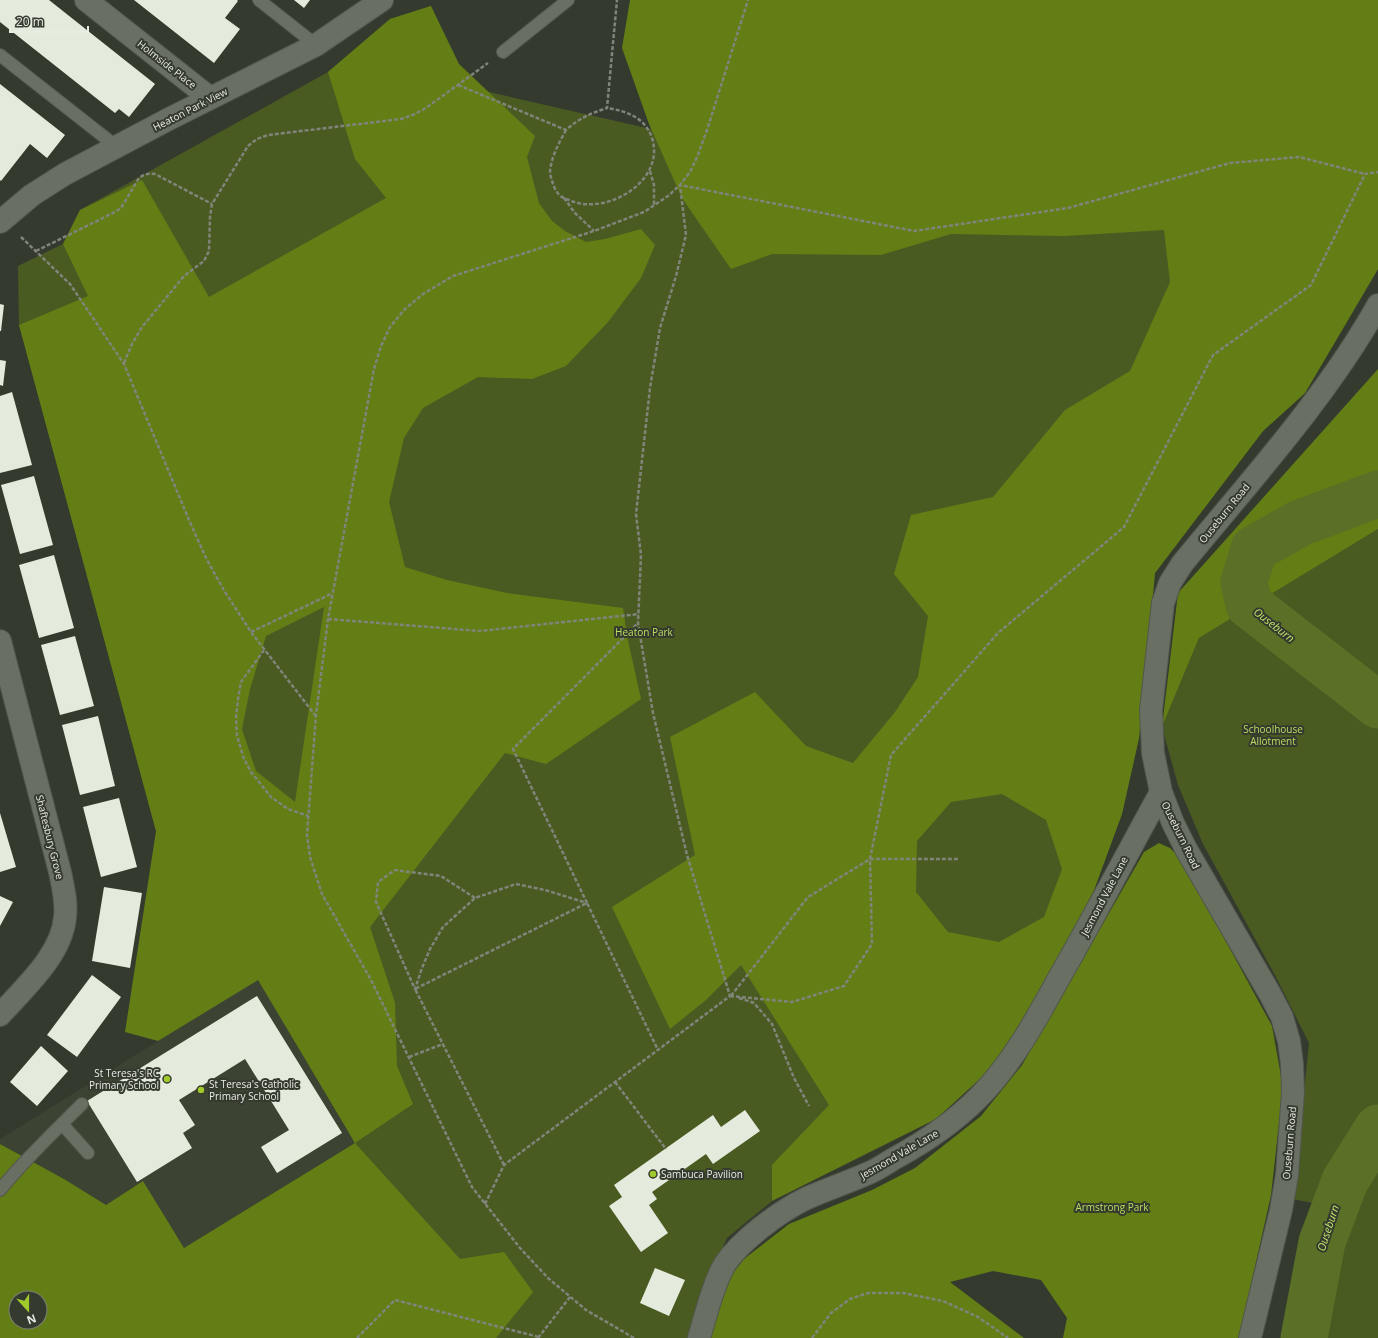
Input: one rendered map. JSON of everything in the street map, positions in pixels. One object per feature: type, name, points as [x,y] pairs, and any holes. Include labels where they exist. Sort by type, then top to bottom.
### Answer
[{"type":"street","name":"Holmside Place","points":[[86,0],[210,98]]},
{"type":"street","name":"Heaton Park View","points":[[1,220],[32,195],[65,174],[210,98],[316,45],[382,0]]},
{"type":"street","name":"Ouseburn Road","points":[[1250,1338],[1281,1210],[1287,1175],[1293,1092],[1292,1064],[1289,1041],[1282,1017],[1186,849],[1173,823],[1161,792],[1153,753],[1151,710],[1163,603],[1170,583],[1182,564],[1293,429],[1352,347],[1378,305]]},
{"type":"street","name":"Shaftesbury Grove","points":[[0,641],[60,872],[66,903],[62,933],[50,958],[0,1015]]},
{"type":"street","name":"Jesmond Vale Lane","points":[[699,1338],[718,1278],[725,1265],[735,1252],[774,1218],[804,1200],[872,1171],[918,1145],[950,1123],[978,1098],[997,1076],[1015,1052],[1038,1016],[1161,792]]},
{"type":"lane","points":[[258,0],[316,45]]},
{"type":"lane","points":[[502,52],[568,0]]},
{"type":"lane","points":[[0,55],[117,147]]},
{"type":"lane","points":[[0,1190],[20,1166],[82,1104]]},
{"type":"lane","points":[[62,1124],[88,1153]]},
{"type":"path","points":[[607,108],[617,0]]},
{"type":"path","points":[[634,1338],[586,1310],[548,1278],[520,1248],[472,1187],[371,980],[322,894],[310,857],[307,835],[316,715],[332,594],[374,369],[381,346],[390,327],[404,310],[418,298],[452,276],[594,231],[644,212],[680,185],[690,172],[708,130],[748,0]]},
{"type":"path","points":[[124,364],[132,344],[142,327],[184,276],[204,261],[209,251],[212,204],[248,146],[257,139],[268,135],[401,119],[415,114],[426,108],[502,52]]},
{"type":"path","points":[[458,84],[566,130]]},
{"type":"path","points":[[564,198],[578,204],[592,206],[607,203],[621,197],[644,179],[650,171],[655,146],[650,133],[644,124],[633,115],[621,110],[607,108],[584,117],[574,123],[566,130],[558,144],[550,174],[557,192],[564,198],[575,213],[594,231]]},
{"type":"path","points":[[680,185],[914,232],[1068,208],[1230,163],[1298,157],[1365,174],[1378,172]]},
{"type":"path","points":[[650,171],[654,185],[654,205]]},
{"type":"path","points":[[36,251],[121,208],[139,178],[150,173],[155,174],[212,204]]},
{"type":"path","points":[[730,996],[792,1002],[844,986],[872,944],[870,859],[891,755],[998,633],[1124,527],[1213,355],[1310,285],[1365,174]]},
{"type":"path","points":[[680,185],[686,235],[676,276],[660,328],[650,388],[636,514],[641,555],[638,623],[653,713],[687,855],[730,996]]},
{"type":"path","points":[[1,220],[70,284],[124,364],[207,560],[225,592],[264,650],[316,715]]},
{"type":"path","points":[[252,632],[332,594]]},
{"type":"path","points":[[328,619],[480,631],[639,614]]},
{"type":"path","points":[[638,623],[513,749],[658,1050]]},
{"type":"path","points":[[264,650],[241,682],[236,718],[237,736],[244,759],[251,772],[271,797],[288,809],[308,816]]},
{"type":"path","points":[[485,1204],[504,1165],[730,996],[808,897],[870,859],[958,859]]},
{"type":"path","points":[[475,898],[441,876],[395,870],[378,882],[376,902],[416,989],[504,1165]]},
{"type":"path","points":[[416,989],[422,968],[430,949],[443,927],[475,898],[516,884],[545,890],[587,903]]},
{"type":"path","points":[[416,989],[587,903]]},
{"type":"path","points":[[730,996],[754,1003],[772,1024],[794,1078],[809,1106]]},
{"type":"path","points":[[409,1057],[443,1044]]},
{"type":"path","points":[[615,1082],[666,1149]]},
{"type":"path","points":[[812,1338],[831,1313],[850,1299],[868,1294],[903,1293],[943,1301],[978,1317],[1008,1338]]},
{"type":"path","points":[[356,1338],[395,1300],[538,1337],[570,1297]]},
{"type":"shaded area","name":"St Teresa's Catholic Primary School","points":[[258,979],[355,1143],[184,1248],[143,1182],[106,1205],[64,1179],[0,1144],[0,1139]]},
{"type":"green space","name":"Heaton Park","points":[[630,0],[1378,0],[1378,269],[1305,393],[1263,431],[1155,573],[1139,738],[1122,814],[1087,909],[772,1201],[727,1238],[709,1279],[690,1338],[332,1338],[411,1262],[273,973],[156,831],[19,325],[18,266],[63,244],[80,210],[328,72],[390,19],[431,6],[458,85],[651,129]]},
{"type":"green space","points":[[630,0],[1378,0],[1378,269],[1305,393],[1263,431],[1155,573],[1139,738],[1122,814],[1087,909],[1039,997],[992,1068],[936,1119],[772,1201],[772,1165],[829,1105],[741,965],[706,1000],[670,1029],[612,907],[695,855],[670,737],[755,692],[806,746],[853,763],[895,712],[918,677],[928,616],[894,574],[911,515],[993,497],[1065,410],[1130,371],[1170,282],[1164,230],[1065,236],[951,234],[881,255],[772,254],[731,269],[682,198],[649,124],[622,48]],"holes":[[[1002,794],[1046,820],[1062,869],[1044,917],[999,942],[948,932],[916,892],[917,841],[951,802]]]},
{"type":"green space","points":[[431,6],[459,64],[535,136],[527,157],[539,203],[552,221],[565,231],[586,242],[605,239],[641,229],[655,245],[641,278],[608,322],[566,366],[532,379],[478,377],[423,408],[404,438],[389,502],[405,567],[447,580],[507,593],[623,608],[627,636],[641,699],[546,764],[505,753],[370,927],[395,1003],[397,1066],[413,1104],[355,1143],[258,980],[158,1041],[125,1032],[156,831],[19,325],[88,296],[63,244],[80,210],[142,180],[209,297],[386,198],[355,159],[328,72],[390,19]],"holes":[[[324,607],[295,802],[256,771],[242,729],[250,689],[266,636]]]},
{"type":"green space","points":[[1378,369],[1378,529],[1199,638],[1162,727],[1178,593]]},
{"type":"green space","name":"Schoolhouse Allotment","points":[[1378,529],[1378,1338],[1324,1338],[1342,1209],[1293,1199],[1309,1043],[1276,977],[1203,844],[1178,785],[1162,727],[1199,638]]},
{"type":"green space","name":"Armstrong Park","points":[[1159,843],[1170,848],[1181,859],[1272,1026],[1283,1087],[1271,1195],[1239,1338],[1063,1338],[1067,1318],[1041,1280],[993,1271],[950,1282],[1024,1338],[710,1338],[726,1282],[744,1259],[789,1224],[872,1190],[915,1168],[981,1116],[1022,1065],[1144,852]]},
{"type":"green space","points":[[355,1143],[460,1259],[504,1252],[533,1292],[496,1338],[0,1338],[0,1144],[64,1179],[106,1205],[143,1181],[184,1248]]},
{"type":"building","points":[[0,0],[49,0],[155,84],[129,117],[119,109],[115,113],[0,22]]},
{"type":"building","points":[[134,0],[237,0],[238,1],[225,18],[240,29],[214,63]]},
{"type":"building","points":[[294,0],[310,0],[304,8]]},
{"type":"building","points":[[0,84],[65,135],[47,158],[30,144],[1,181],[0,180]]},
{"type":"building","points":[[0,304],[4,305],[1,331],[0,331]]},
{"type":"building","points":[[0,360],[6,361],[3,386],[0,385]]},
{"type":"building","points":[[12,392],[32,465],[0,473],[0,396]]},
{"type":"building","points":[[34,476],[53,545],[20,554],[1,485]]},
{"type":"building","points":[[54,555],[74,628],[39,638],[19,565]]},
{"type":"building","points":[[75,636],[94,706],[60,715],[41,645]]},
{"type":"building","points":[[98,716],[115,786],[80,795],[62,725]]},
{"type":"building","points":[[119,798],[137,867],[101,877],[83,807]]},
{"type":"building","points":[[0,813],[16,867],[0,872]]},
{"type":"building","points":[[104,887],[142,893],[130,968],[92,961]]},
{"type":"building","points":[[0,896],[13,902],[0,926]]},
{"type":"building","points":[[92,975],[121,997],[77,1057],[47,1035]]},
{"type":"building","name":"St Teresa's RC Primary School","points":[[257,996],[342,1133],[277,1173],[261,1147],[289,1130],[245,1059],[179,1100],[195,1125],[183,1133],[192,1148],[137,1182],[87,1101]]},
{"type":"building","points":[[41,1046],[68,1071],[37,1106],[10,1082]]},
{"type":"building","name":"Sambuca Pavilion","points":[[745,1110],[760,1131],[713,1164],[706,1154],[652,1192],[657,1199],[649,1205],[668,1233],[641,1252],[609,1206],[622,1197],[614,1185],[713,1115],[721,1127]]},
{"type":"building","points":[[655,1268],[685,1280],[669,1316],[640,1303]]},
{"type":"waterway","name":"Ouseburn","points":[[1378,494],[1300,523],[1254,549],[1244,582],[1249,605],[1378,705]]},
{"type":"waterway","name":"Ouseburn","points":[[1304,1338],[1322,1242],[1345,1181],[1378,1128]]},
{"type":"place","name":"St Teresa's RC Primary School","points":[[167,1079]]},
{"type":"place","name":"St Teresa's Catholic Primary School","points":[[201,1090]]},
{"type":"place","name":"Sambuca Pavilion","points":[[653,1174]]}]
